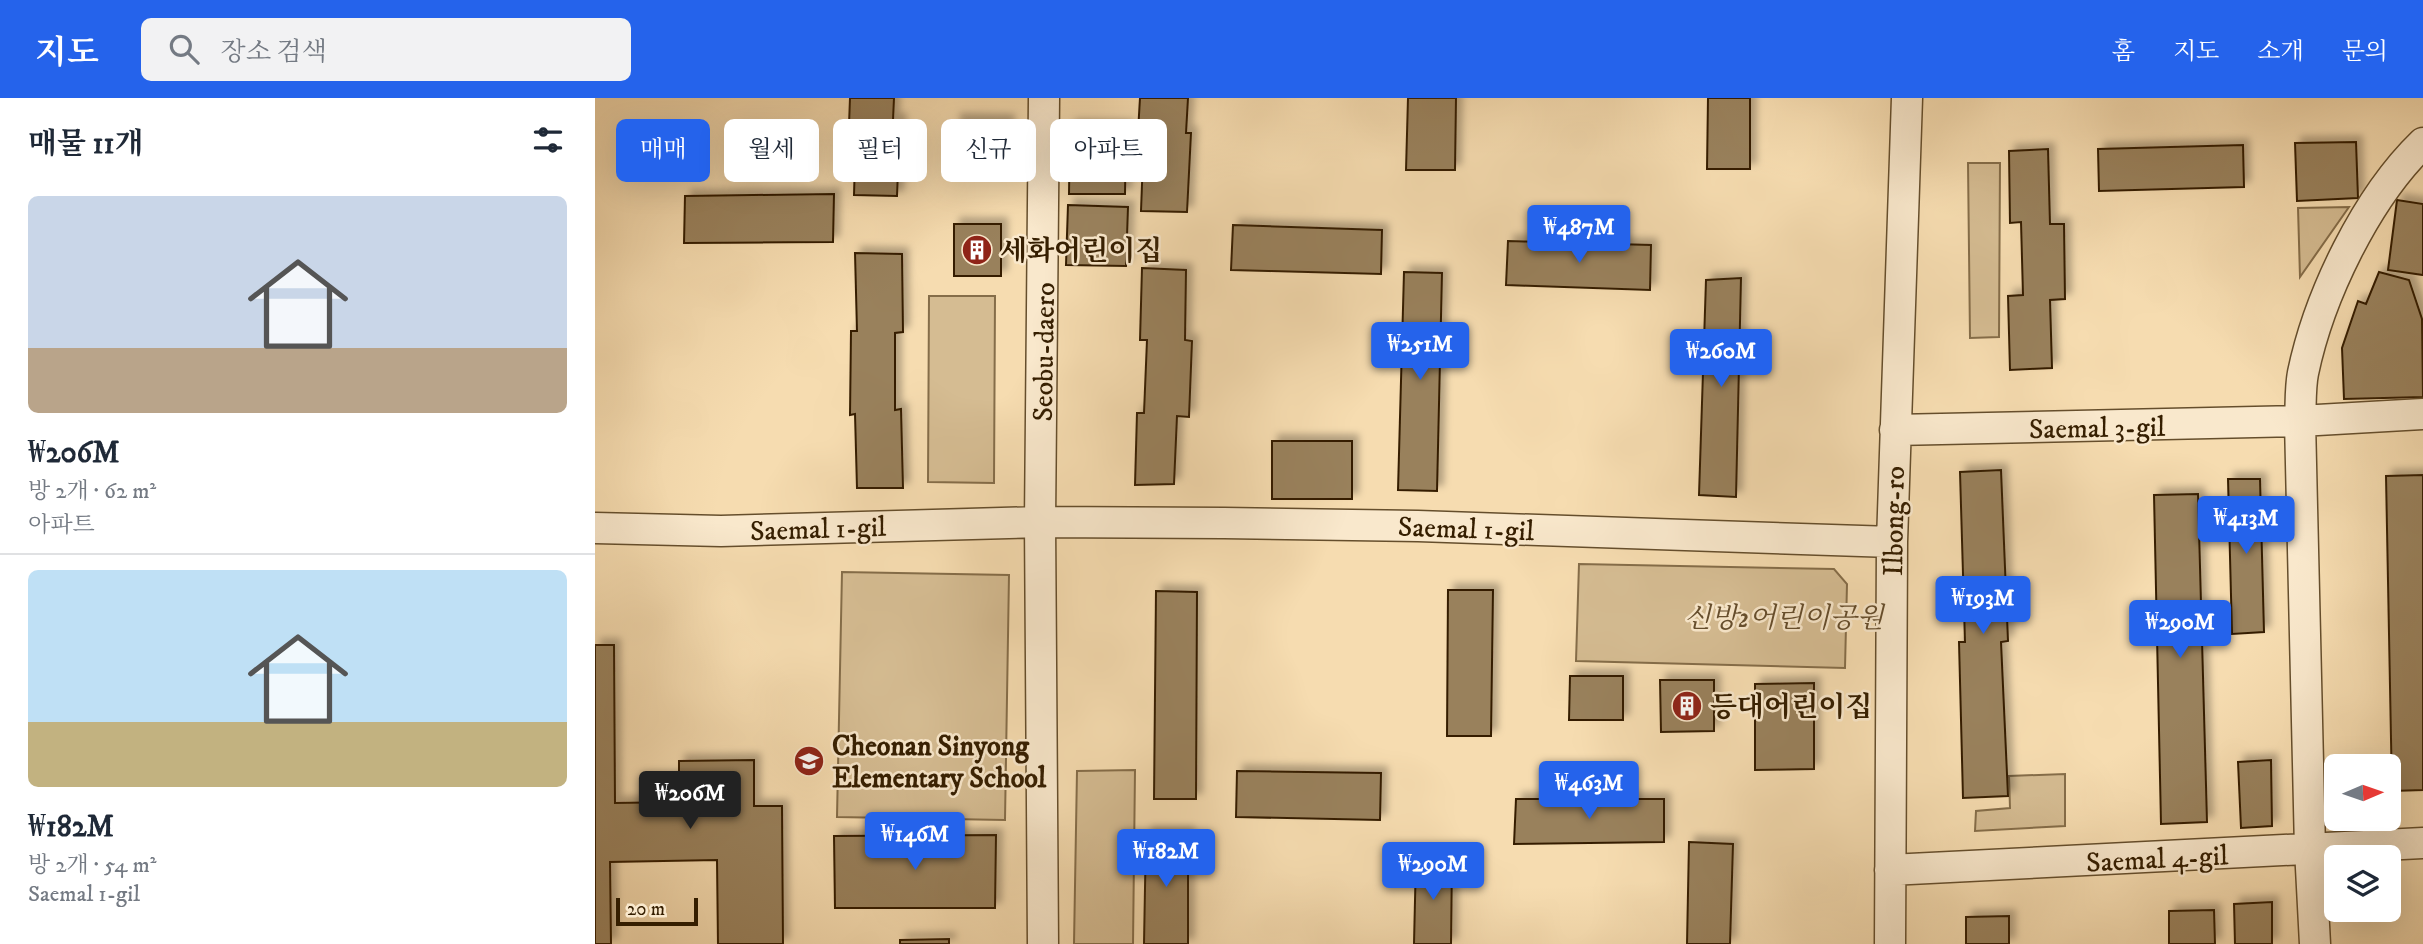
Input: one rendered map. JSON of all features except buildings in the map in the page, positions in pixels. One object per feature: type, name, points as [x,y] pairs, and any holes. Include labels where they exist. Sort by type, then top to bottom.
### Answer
[{"type":"street","name":"Seobu-daero","points":[[1040,522],[1044,98]]},
{"type":"street","name":"Ilbong-ro","points":[[1890,944],[1892,542],[1907,98]]},
{"type":"street","points":[[2315,944],[2310,849],[2300,421],[2303,374],[2326,299],[2380,196],[2423,143]]},
{"type":"street","name":"Saemal 3-gil","points":[[1895,430],[2300,421],[2423,414]]},
{"type":"street","name":"Saemal 1-gil","points":[[595,528],[721,531],[1040,522],[1418,526],[1892,542]]},
{"type":"street","points":[[1040,522],[1043,944]]},
{"type":"street","name":"Saemal 4-gil","points":[[1890,870],[2423,843]]},
{"type":"green space","points":[[1968,163],[2000,163],[1999,337],[1970,338]]},
{"type":"green space","points":[[2349,207],[2300,277],[2298,208]]},
{"type":"green space","points":[[929,296],[995,296],[994,483],[928,482]]},
{"type":"green space","name":"신방2어린이공원","points":[[1579,564],[1834,569],[1847,584],[1845,668],[1576,661]]},
{"type":"green space","points":[[842,572],[1009,575],[1005,820],[837,817]]},
{"type":"green space","points":[[1135,770],[1133,944],[1074,944],[1077,771]]},
{"type":"green space","points":[[2065,774],[2065,826],[1975,831],[1976,811],[2010,808],[2009,776]]},
{"type":"place","name":"세화어린이집","points":[[977,250]]},
{"type":"place","name":"등대어린이집","points":[[1687,706]]},
{"type":"place","name":"Cheonan Sinyong Elementary School","points":[[809,761]]}]
